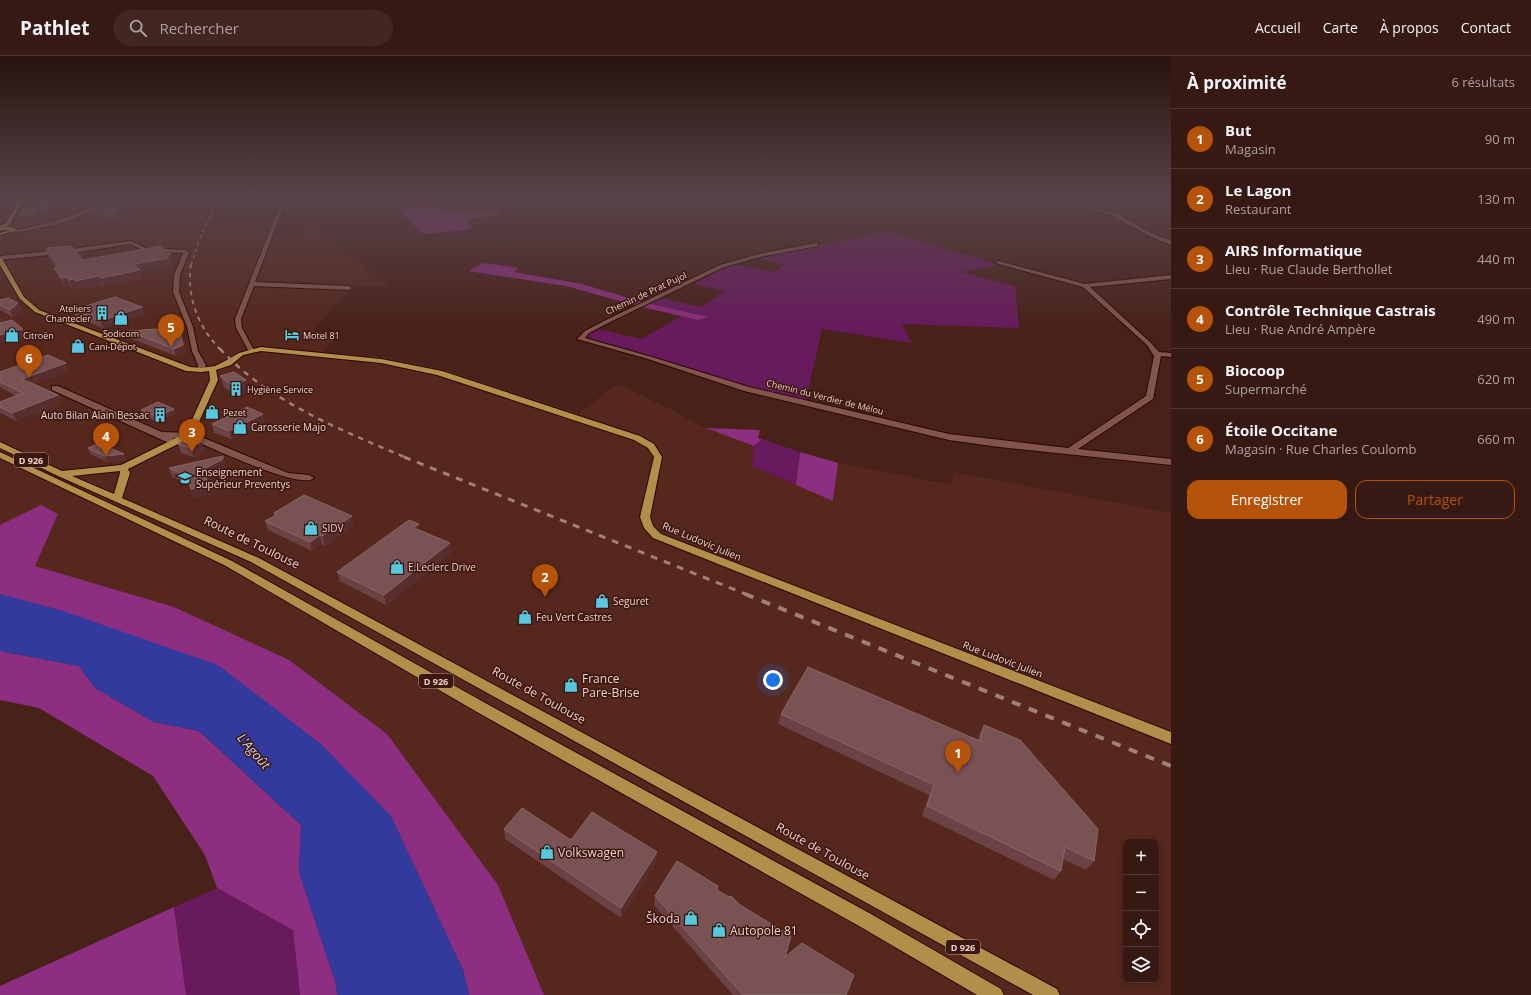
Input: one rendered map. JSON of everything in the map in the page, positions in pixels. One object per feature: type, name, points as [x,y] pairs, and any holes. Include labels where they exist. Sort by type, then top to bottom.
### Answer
[{"type":"main road","points":[[0,259],[22,298],[37,311],[189,368],[201,370],[212,369],[226,364],[239,355],[251,350]]},
{"type":"main road","name":"Rue Ludovic Julien","points":[[251,350],[269,349],[381,361],[416,367],[439,373],[637,438],[651,446],[658,457],[645,517],[646,524],[657,536],[1171,738]]},
{"type":"main road","points":[[61,474],[123,468],[189,435],[214,380],[212,369]]},
{"type":"main road","name":"Route de Toulouse","points":[[0,445],[61,474],[255,560],[1051,995]]},
{"type":"main road","name":"D 926","points":[[0,455],[228,563],[482,708],[865,920],[995,995]]},
{"type":"main road","points":[[117,499],[125,473],[123,468]]},
{"type":"street","points":[[0,259],[125,243]]},
{"type":"street","points":[[133,243],[145,249],[187,253],[177,274],[176,292],[190,327],[195,351],[202,365],[201,370]]},
{"type":"street","points":[[251,350],[238,328],[239,315],[268,243]]},
{"type":"street","name":"Chemin de Prat Pujol","points":[[580,339],[587,332],[606,322],[722,266],[759,256],[816,245]]},
{"type":"street","points":[[998,263],[1085,286],[1171,277]]},
{"type":"street","points":[[252,284],[350,288]]},
{"type":"street","points":[[1085,286],[1158,354],[1171,355]]},
{"type":"street","name":"Chemin du Verdier de Mélou","points":[[580,339],[642,355],[747,389],[949,437],[1171,462]]},
{"type":"street","points":[[1070,451],[1150,397],[1158,354]]},
{"type":"street","points":[[55,388],[174,442]]},
{"type":"street","points":[[161,435],[189,435],[285,475],[299,478],[309,478]]},
{"type":"shaded area","points":[[0,243],[335,243],[390,287],[353,286],[312,331],[340,334],[323,352],[384,357],[443,369],[578,413],[618,384],[672,410],[695,423],[754,446],[752,466],[833,501],[838,463],[952,485],[953,472],[1171,513],[1171,995],[535,995],[0,576]]},
{"type":"shaded area","points":[[830,243],[926,243],[999,265],[961,272],[1015,286],[1019,328],[902,324],[912,343],[822,329],[806,400],[742,386],[691,368],[587,337],[589,334],[599,329],[641,339],[682,316],[698,320],[707,317],[650,304],[662,298],[701,307],[725,291],[694,284],[729,265],[734,264],[774,272],[784,264],[756,258]]},
{"type":"shaded area","points":[[484,263],[518,268],[514,272],[582,284],[642,302],[708,317],[698,320],[634,305],[566,286],[468,271]]},
{"type":"shaded area","points":[[706,428],[760,430],[758,438],[762,439],[754,446]]},
{"type":"shaded area","points":[[762,439],[800,452],[796,485],[752,466],[754,446]]},
{"type":"shaded area","points":[[800,452],[838,463],[833,501],[796,485]]},
{"type":"shaded area","points":[[41,505],[58,514],[35,566],[174,607],[289,660],[387,734],[498,885],[544,995],[469,995],[463,970],[391,816],[0,594],[0,525]]},
{"type":"shaded area","points":[[0,651],[79,666],[95,688],[154,722],[199,731],[301,825],[299,872],[336,984],[337,995],[300,995],[293,930],[217,888],[205,855],[153,776],[39,708],[0,700]]},
{"type":"shaded area","points":[[217,888],[293,930],[300,995],[186,995],[174,907]]},
{"type":"shaded area","points":[[174,907],[186,995],[0,995],[0,986]]},
{"type":"water","name":"L'Agoût","points":[[0,594],[60,610],[218,665],[321,744],[391,816],[463,970],[469,995],[337,995],[336,984],[299,872],[301,825],[199,731],[154,722],[95,688],[79,666],[0,651]]},
{"type":"building","points":[[71,246],[83,260],[161,246],[171,254],[166,255],[169,258],[134,264],[140,270],[101,278],[99,276],[75,281],[74,279],[69,280],[67,277],[62,278],[54,268],[59,267],[46,248]]},
{"type":"building","points":[[115,297],[142,307],[100,321],[73,310]]},
{"type":"building","points":[[8,298],[18,303],[10,310],[0,305],[0,300]]},
{"type":"building","points":[[12,320],[23,329],[0,335],[0,323]]},
{"type":"building","points":[[156,329],[171,334],[180,331],[183,345],[174,349],[129,331]]},
{"type":"building","points":[[48,355],[66,363],[22,379],[58,395],[12,413],[0,407],[0,402],[23,393],[0,382],[0,372]]},
{"type":"building","points":[[234,372],[246,380],[232,385],[220,376]]},
{"type":"building","points":[[158,402],[174,409],[157,417],[141,410]]},
{"type":"building","points":[[247,407],[263,414],[229,431],[212,424]]},
{"type":"building","points":[[189,438],[202,442],[190,448],[178,444]]},
{"type":"building","points":[[99,443],[124,454],[105,456],[88,448]]},
{"type":"building","points":[[223,456],[223,459],[204,469],[208,485],[191,489],[187,476],[169,468]]},
{"type":"building","name":"SIDV","points":[[304,495],[352,516],[322,536],[320,535],[310,542],[265,521],[276,515],[274,513]]},
{"type":"building","name":"E.Leclerc Drive","points":[[409,520],[419,524],[414,528],[450,543],[384,595],[337,572]]},
{"type":"building","points":[[808,667],[980,741],[984,725],[1020,740],[1098,829],[1094,861],[1065,847],[1061,871],[927,806],[934,785],[781,714]]},
{"type":"building","points":[[522,808],[571,840],[592,812],[657,852],[621,908],[504,829]]},
{"type":"building","name":"Autopole 81","points":[[677,861],[718,886],[717,890],[729,897],[731,896],[740,905],[791,936],[785,957],[802,943],[854,975],[846,995],[743,995],[655,896]]},
{"type":"railway","points":[[191,265],[198,243]]},
{"type":"railway","points":[[191,264],[190,287],[192,299],[200,321],[206,332],[221,350]]},
{"type":"railway","points":[[221,350],[242,370],[280,397],[300,409],[342,430],[407,458]]},
{"type":"railway","points":[[404,457],[748,595]]},
{"type":"railway","points":[[745,594],[1171,766]]},
{"type":"place","name":"Ateliers Chantecler","points":[[102,313]]},
{"type":"place","name":"Sodicom","points":[[121,318]]},
{"type":"place","name":"Citroën","points":[[12,335]]},
{"type":"place","name":"Motel 81","points":[[292,335]]},
{"type":"place","name":"Cani-Dépot","points":[[78,346]]},
{"type":"place","name":"Biocoop","points":[[171,347]]},
{"type":"place","name":"Étoile Occitane","points":[[29,378]]},
{"type":"place","name":"Hygiène Service","points":[[236,389]]},
{"type":"place","name":"Pezet","points":[[212,412]]},
{"type":"place","name":"Auto Bilan Alain Bessac","points":[[160,415]]},
{"type":"place","name":"Carosserie Majo","points":[[240,427]]},
{"type":"place","name":"AIRS Informatique","points":[[192,452]]},
{"type":"place","name":"Contrôle Technique Castrais","points":[[106,456]]},
{"type":"place","name":"Enseignement Supérieur Preventys","points":[[185,478]]},
{"type":"place","name":"SIDV","points":[[311,528]]},
{"type":"place","name":"E.Leclerc Drive","points":[[397,567]]},
{"type":"place","name":"Le Lagon","points":[[545,597]]},
{"type":"place","name":"Seguret","points":[[602,601]]},
{"type":"place","name":"Feu Vert Castres","points":[[525,617]]},
{"type":"place","name":"France Pare-Brise","points":[[571,685]]},
{"type":"place","name":"But","points":[[958,773]]},
{"type":"place","name":"Volkswagen","points":[[547,852]]},
{"type":"place","name":"Škoda","points":[[691,918]]},
{"type":"place","name":"Autopole 81","points":[[719,930]]}]
